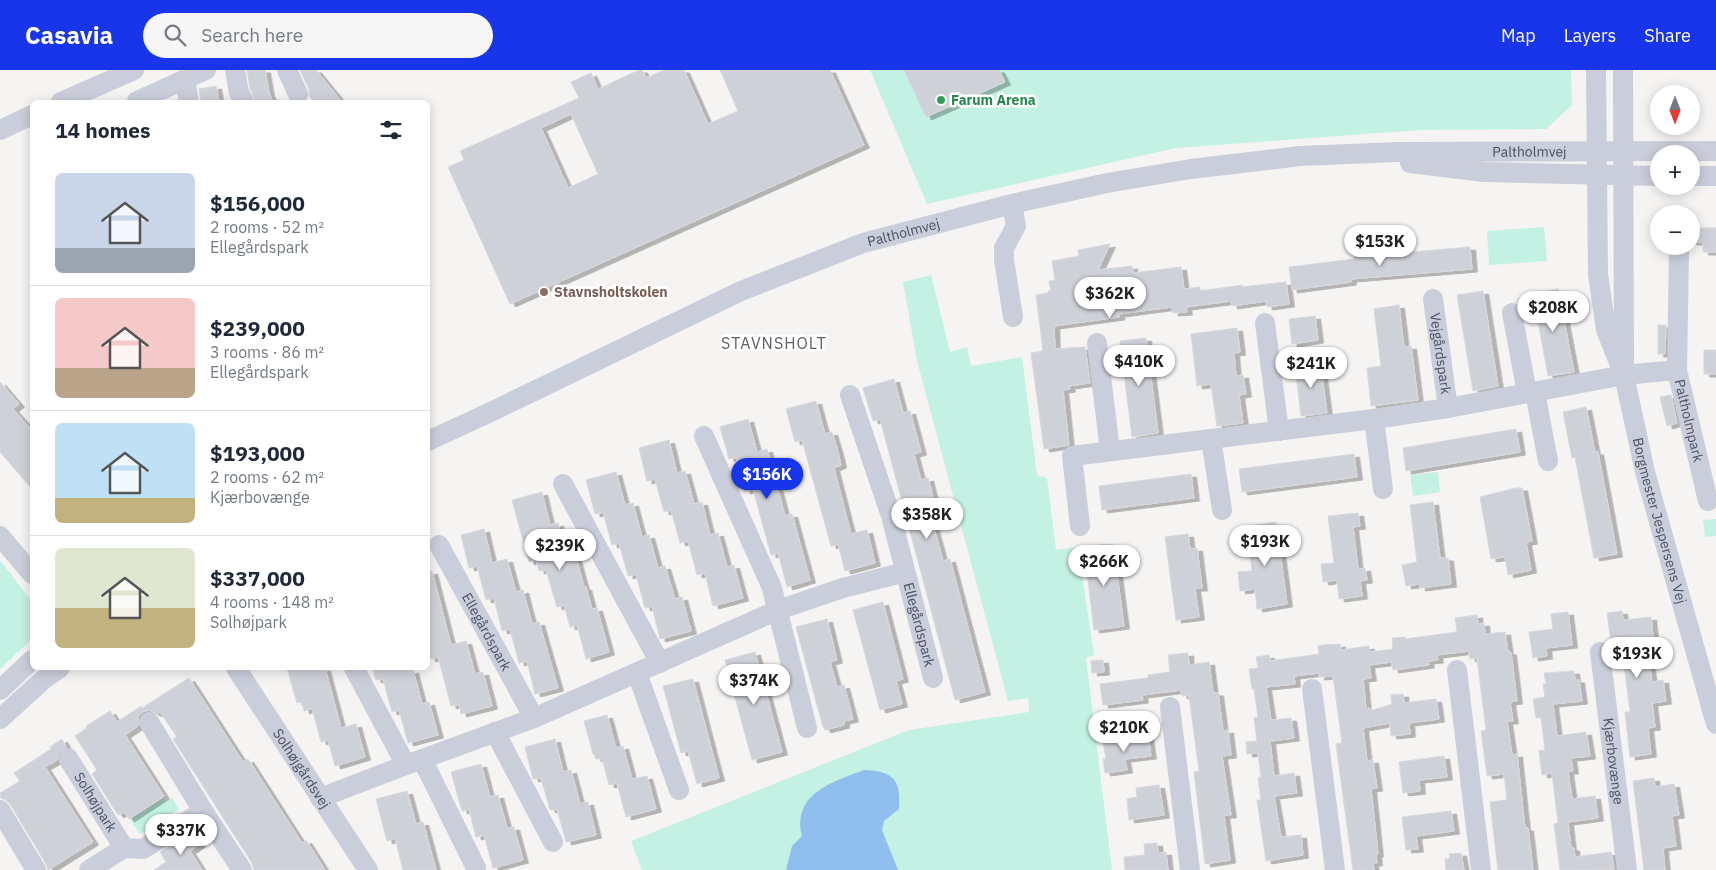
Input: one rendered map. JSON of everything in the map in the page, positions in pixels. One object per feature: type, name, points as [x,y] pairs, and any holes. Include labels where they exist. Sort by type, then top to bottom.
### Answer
[{"type":"street","points":[[66,100],[134,70]]},
{"type":"street","points":[[141,100],[206,70]]},
{"type":"street","points":[[234,70],[239,93],[243,100]]},
{"type":"street","points":[[287,70],[298,94]]},
{"type":"street","name":"Borgmester Jespersens Vej","points":[[1596,70],[1598,274],[1606,330],[1624,375],[1645,472],[1716,724]]},
{"type":"street","name":"Borgmester Jespersens Vej","points":[[1623,70],[1624,375]]},
{"type":"street","points":[[185,80],[189,100]]},
{"type":"street","points":[[0,130],[30,119]]},
{"type":"street","name":"Paltholmvej","points":[[430,440],[750,287],[863,243],[1012,204],[1107,183],[1191,169],[1300,156],[1398,152],[1716,151]]},
{"type":"street","name":"Paltholmvej","points":[[1341,155],[1484,172],[1650,176]]},
{"type":"street","points":[[1700,176],[1716,176]]},
{"type":"street","points":[[1012,204],[1016,226],[1004,248],[1004,260],[1013,317]]},
{"type":"street","name":"Paltholmpark","points":[[1679,255],[1678,370],[1708,501]]},
{"type":"street","name":"Vejgårdspark","points":[[1433,298],[1448,408]]},
{"type":"street","points":[[1512,313],[1548,461]]},
{"type":"street","points":[[1265,323],[1279,431]]},
{"type":"street","points":[[1097,343],[1110,451]]},
{"type":"street","name":"Paltholmpark","points":[[1624,375],[1678,370]]},
{"type":"street","name":"Vejgårdspark","points":[[1080,526],[1072,456],[1374,419],[1448,408],[1624,375]]},
{"type":"street","name":"Ellegårdspark","points":[[850,395],[891,516],[934,678]]},
{"type":"street","name":"Paltholmvej","points":[[430,453],[496,410]]},
{"type":"street","points":[[1374,419],[1383,488]]},
{"type":"street","points":[[704,436],[772,588],[807,728]]},
{"type":"street","points":[[1212,439],[1222,510]]},
{"type":"street","points":[[563,484],[660,663]]},
{"type":"street","points":[[0,536],[30,572]]},
{"type":"street","name":"Ellegårdspark","points":[[439,545],[534,718]]},
{"type":"street","name":"Ellegårdspark","points":[[320,798],[534,718],[778,610],[843,588],[905,572]]},
{"type":"street","name":"Kjærbovænge","points":[[1600,652],[1627,870]]},
{"type":"street","points":[[0,690],[30,662]]},
{"type":"street","points":[[0,719],[44,679],[57,670]]},
{"type":"street","name":"Solhøjgårdsvej","points":[[237,670],[368,870]]},
{"type":"street","points":[[355,670],[414,762],[476,868]]},
{"type":"street","points":[[1457,670],[1481,870]]},
{"type":"street","points":[[637,673],[679,790]]},
{"type":"street","points":[[1312,689],[1335,870]]},
{"type":"street","points":[[1170,708],[1190,870]]},
{"type":"street","points":[[149,722],[203,811],[242,870]]},
{"type":"street","points":[[495,732],[553,842]]},
{"type":"street","name":"Solhøjpark","points":[[68,758],[124,848]]},
{"type":"street","points":[[0,810],[36,870]]},
{"type":"street","name":"Solhøjpark","points":[[89,870],[124,848],[143,849],[203,811]]},
{"type":"green space","points":[[870,70],[1571,70],[1572,105],[1546,129],[1420,130],[1176,148],[927,204]]},
{"type":"green space","points":[[1544,227],[1547,261],[1489,265],[1487,231]]},
{"type":"green space","points":[[931,275],[950,352],[967,347],[971,366],[1022,357],[1037,475],[1047,478],[1056,550],[1078,547],[1094,655],[1086,658],[1112,870],[642,870],[631,841],[909,730],[1029,712],[1028,698],[1008,701],[917,361],[903,282]]},
{"type":"green space","points":[[1438,472],[1440,492],[1413,496],[1410,475]]},
{"type":"green space","points":[[1716,519],[1716,536],[1705,537],[1703,520]]},
{"type":"green space","points":[[0,560],[30,599],[30,641],[0,669]]},
{"type":"green space","points":[[164,798],[166,802],[172,798],[179,809],[140,834],[130,819]]},
{"type":"water","points":[[864,770],[882,772],[894,779],[897,784],[899,809],[884,821],[882,830],[898,870],[786,870],[792,846],[802,836],[800,822],[803,810],[809,800],[817,792],[839,779]]},
{"type":"building","points":[[247,70],[265,70],[272,100],[255,100],[250,89]]},
{"type":"building","points":[[300,70],[316,70],[340,100],[313,100],[309,96],[309,89]]},
{"type":"building","points":[[639,70],[642,70],[646,78],[664,70],[684,70],[708,124],[738,111],[720,70],[830,70],[864,145],[510,304],[448,167],[464,160],[460,151],[579,98],[571,82],[591,73],[598,89]],"holes":[[[571,114],[598,174],[568,188],[541,128]]]},
{"type":"building","name":"Farum Arena","points":[[904,70],[999,70],[1005,82],[926,117]]},
{"type":"building","points":[[216,86],[219,100],[201,100],[199,89]]},
{"type":"building","points":[[1700,228],[1716,228],[1716,252],[1703,252],[1703,242],[1700,242]]},
{"type":"building","points":[[1110,244],[1098,270],[1132,266],[1133,273],[1181,267],[1184,289],[1200,287],[1200,291],[1242,285],[1242,287],[1286,282],[1289,304],[1267,307],[1266,301],[1232,306],[1231,301],[1186,307],[1187,312],[1173,313],[1172,307],[1119,314],[1119,317],[1054,326],[1055,349],[1085,347],[1090,383],[1069,386],[1070,389],[1063,390],[1069,445],[1044,449],[1031,353],[1043,351],[1036,295],[1051,291],[1049,281],[1055,280],[1052,261],[1079,256],[1078,250]]},
{"type":"building","points":[[1470,247],[1472,269],[1351,279],[1351,282],[1292,290],[1289,267],[1354,259],[1354,257]]},
{"type":"building","points":[[1558,289],[1574,372],[1548,376],[1533,294]]},
{"type":"building","points":[[1483,291],[1498,386],[1473,391],[1457,295]]},
{"type":"building","points":[[1399,305],[1404,347],[1411,346],[1418,400],[1371,406],[1367,368],[1381,366],[1374,309]]},
{"type":"building","points":[[1315,316],[1318,340],[1292,344],[1289,319]]},
{"type":"building","points":[[1658,325],[1666,325],[1665,354],[1658,354]]},
{"type":"building","points":[[1237,328],[1240,352],[1234,353],[1236,376],[1243,375],[1246,394],[1239,395],[1243,423],[1217,426],[1211,384],[1197,386],[1191,334]]},
{"type":"building","points":[[1146,338],[1158,433],[1132,437],[1120,341]]},
{"type":"building","points":[[1704,350],[1716,350],[1716,374],[1704,374]]},
{"type":"building","points":[[1320,361],[1327,413],[1301,416],[1295,366]]},
{"type":"building","points":[[894,379],[903,413],[910,411],[921,452],[914,454],[921,480],[928,478],[939,519],[932,521],[943,561],[950,559],[985,692],[955,700],[880,419],[873,421],[863,388]]},
{"type":"building","points":[[0,382],[19,404],[13,409],[30,428],[30,487],[0,452]]},
{"type":"building","points":[[1671,395],[1677,423],[1667,426],[1660,397]]},
{"type":"building","points":[[816,401],[825,434],[832,432],[838,452],[841,465],[834,468],[851,534],[867,530],[875,563],[845,571],[838,544],[831,546],[802,440],[795,442],[786,409]]},
{"type":"building","points":[[1586,407],[1595,452],[1598,452],[1617,554],[1594,558],[1575,457],[1572,458],[1563,412]]},
{"type":"building","points":[[748,419],[757,452],[767,449],[785,516],[792,514],[810,580],[787,587],[778,553],[771,555],[753,489],[745,491],[736,457],[729,459],[720,427]]},
{"type":"building","points":[[1516,429],[1520,452],[1406,471],[1403,448]]},
{"type":"building","points":[[669,440],[677,473],[685,471],[694,504],[702,502],[710,535],[718,533],[727,567],[734,565],[743,598],[713,606],[705,573],[697,575],[688,541],[680,543],[671,510],[664,512],[655,479],[647,481],[639,448]]},
{"type":"building","points":[[1354,454],[1357,477],[1242,492],[1239,469]]},
{"type":"building","points":[[616,472],[625,505],[633,503],[642,537],[649,535],[658,568],[665,566],[675,599],[682,597],[691,631],[660,639],[652,606],[645,608],[636,574],[628,576],[619,543],[612,545],[603,512],[595,514],[586,480]]},
{"type":"building","points":[[1191,474],[1194,498],[1102,510],[1099,486]]},
{"type":"building","points":[[1522,488],[1532,541],[1526,542],[1531,570],[1508,575],[1505,557],[1491,559],[1480,497]]},
{"type":"building","points":[[542,492],[550,525],[558,523],[567,556],[575,554],[592,609],[597,608],[609,652],[586,659],[577,625],[570,627],[564,605],[557,607],[546,570],[539,571],[536,560],[529,562],[512,500]]},
{"type":"building","points":[[1433,502],[1440,558],[1448,558],[1451,584],[1420,588],[1420,584],[1406,586],[1402,565],[1417,562],[1410,505]]},
{"type":"building","points":[[1358,513],[1360,526],[1353,527],[1358,569],[1365,568],[1367,580],[1360,581],[1362,596],[1339,599],[1337,580],[1323,582],[1321,564],[1334,563],[1328,516]]},
{"type":"building","points":[[1276,522],[1287,604],[1257,609],[1255,589],[1240,591],[1238,572],[1252,571],[1247,526]]},
{"type":"building","points":[[484,529],[492,563],[507,559],[516,592],[523,590],[532,624],[539,622],[558,688],[535,694],[527,661],[519,663],[510,629],[502,631],[494,598],[486,600],[477,566],[469,568],[461,535]]},
{"type":"building","points":[[1188,534],[1190,549],[1197,548],[1202,588],[1195,588],[1199,617],[1176,620],[1165,537]]},
{"type":"building","points":[[1113,544],[1124,626],[1094,630],[1084,547]]},
{"type":"building","points":[[432,571],[451,645],[466,641],[475,674],[483,672],[492,706],[461,714],[459,704],[451,706],[438,657],[430,659],[430,572]]},
{"type":"building","points":[[883,602],[903,679],[896,681],[902,704],[880,710],[853,610]]},
{"type":"building","points":[[1622,611],[1623,620],[1651,617],[1653,637],[1646,638],[1652,682],[1663,680],[1666,701],[1652,703],[1655,727],[1648,728],[1651,754],[1630,757],[1625,712],[1630,712],[1621,641],[1611,642],[1607,613]]},
{"type":"building","points":[[1568,612],[1572,645],[1546,648],[1547,656],[1533,658],[1529,632],[1553,629],[1551,614]]},
{"type":"building","points":[[1477,615],[1478,624],[1484,623],[1485,634],[1505,632],[1508,652],[1511,652],[1517,701],[1510,702],[1513,721],[1507,721],[1512,755],[1517,754],[1525,828],[1528,828],[1533,870],[1498,870],[1490,802],[1507,800],[1504,774],[1487,776],[1481,731],[1486,730],[1477,658],[1470,659],[1469,651],[1437,655],[1438,660],[1428,661],[1429,665],[1393,670],[1392,662],[1369,665],[1371,678],[1363,679],[1366,709],[1370,708],[1370,711],[1392,704],[1391,695],[1403,694],[1404,703],[1436,699],[1439,719],[1409,723],[1410,734],[1391,736],[1390,723],[1363,728],[1367,761],[1373,760],[1377,788],[1371,789],[1378,854],[1376,854],[1377,863],[1373,863],[1374,870],[1353,870],[1336,744],[1342,743],[1333,676],[1319,677],[1319,673],[1294,676],[1295,684],[1266,687],[1271,720],[1291,718],[1294,738],[1270,741],[1274,776],[1294,773],[1297,793],[1274,796],[1281,837],[1301,835],[1303,855],[1266,861],[1257,800],[1261,800],[1258,778],[1261,777],[1258,753],[1247,754],[1246,742],[1257,741],[1254,718],[1258,717],[1249,669],[1258,668],[1256,657],[1269,655],[1270,661],[1319,654],[1318,646],[1331,644],[1340,644],[1341,650],[1369,646],[1369,652],[1393,649],[1392,638],[1405,637],[1405,639],[1457,632],[1455,618]]},
{"type":"building","points":[[827,619],[837,660],[830,662],[837,687],[844,685],[853,719],[844,721],[844,725],[825,730],[796,627]]},
{"type":"building","points":[[755,652],[782,752],[752,760],[725,660]]},
{"type":"building","points":[[1188,653],[1189,665],[1209,662],[1213,693],[1218,693],[1223,731],[1228,730],[1231,755],[1222,756],[1231,815],[1224,815],[1230,860],[1205,864],[1194,772],[1199,771],[1189,695],[1182,696],[1181,690],[1142,695],[1143,700],[1103,705],[1100,684],[1148,678],[1148,675],[1170,672],[1168,655]]},
{"type":"building","points":[[1103,660],[1104,672],[1092,673],[1091,661]]},
{"type":"building","points":[[288,670],[326,670],[341,728],[356,724],[365,757],[335,766],[328,740],[321,742],[312,708],[304,711],[302,702],[297,703]]},
{"type":"building","points":[[373,670],[413,670],[422,704],[429,702],[438,735],[408,743],[399,710],[392,712],[383,679],[376,680]]},
{"type":"building","points":[[1574,671],[1575,680],[1579,680],[1582,701],[1553,704],[1557,736],[1586,732],[1590,756],[1571,758],[1573,771],[1568,771],[1572,799],[1595,796],[1598,818],[1568,822],[1571,848],[1574,848],[1575,857],[1611,852],[1614,869],[1560,870],[1554,824],[1558,823],[1552,773],[1542,775],[1539,751],[1545,750],[1541,717],[1536,718],[1533,699],[1545,697],[1543,684],[1546,684],[1544,673]]},
{"type":"building","points":[[189,678],[243,762],[248,759],[302,843],[306,840],[325,870],[254,870],[252,863],[173,739],[177,737],[160,712],[157,714],[149,710],[142,712],[138,717],[138,726],[125,735],[164,796],[129,819],[124,812],[118,815],[92,774],[97,770],[75,736],[87,728],[86,726],[110,711],[117,722]]},
{"type":"building","points":[[693,679],[719,778],[697,784],[688,751],[681,753],[663,686]]},
{"type":"building","points":[[607,715],[616,748],[623,746],[632,779],[647,776],[656,809],[626,817],[617,783],[609,785],[602,758],[596,759],[593,754],[584,721]]},
{"type":"building","points":[[1148,736],[1151,756],[1125,759],[1127,770],[1105,773],[1103,759],[1106,759],[1103,742]]},
{"type":"building","points":[[62,739],[66,747],[58,752],[57,760],[45,767],[93,842],[48,870],[10,804],[1,798],[0,793],[20,781],[14,773],[51,749],[50,747]]},
{"type":"building","points":[[555,739],[563,772],[571,770],[580,804],[588,802],[596,835],[566,842],[557,809],[550,810],[541,778],[533,779],[525,747]]},
{"type":"building","points":[[1444,756],[1447,777],[1419,780],[1420,791],[1403,793],[1399,762]]},
{"type":"building","points":[[481,764],[490,797],[498,795],[507,828],[514,827],[523,860],[493,868],[484,835],[476,837],[469,809],[462,811],[451,772]]},
{"type":"building","points":[[1654,778],[1655,787],[1674,784],[1679,815],[1672,816],[1676,846],[1663,848],[1665,870],[1644,870],[1633,781]]},
{"type":"building","points":[[1159,785],[1164,815],[1129,820],[1127,799],[1137,797],[1136,788]]},
{"type":"building","points":[[407,791],[416,824],[423,822],[436,870],[403,870],[395,838],[387,841],[376,799]]},
{"type":"building","points":[[1451,811],[1454,831],[1416,836],[1418,849],[1406,850],[1402,817]]},
{"type":"building","points":[[194,834],[200,844],[190,851],[202,870],[154,870],[166,862],[160,852],[180,839],[182,841]]},
{"type":"building","points":[[1157,843],[1158,853],[1166,852],[1168,870],[1125,870],[1124,857],[1145,855],[1144,844]]},
{"type":"building","points":[[1461,853],[1464,870],[1446,870],[1445,859],[1450,858],[1449,854]]},
{"type":"place","name":"Farum Arena","points":[[941,100]]},
{"type":"place","name":"Stavnsholtskolen","points":[[544,292]]},
{"type":"district","name":"STAVNSHOLT","points":[[774,343]]}]
